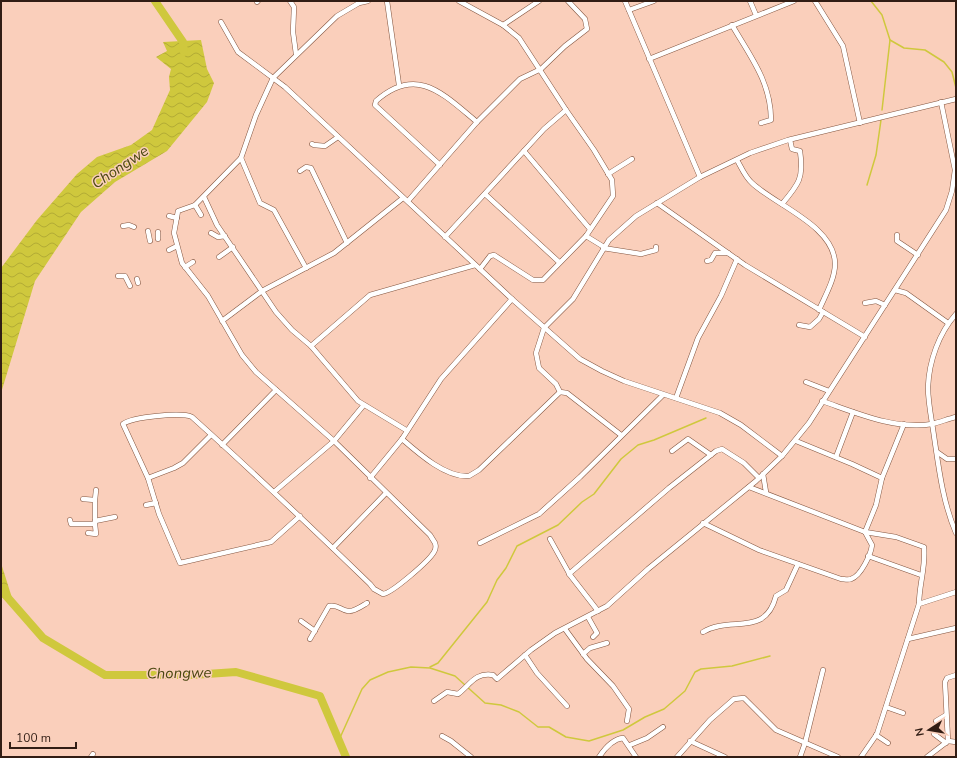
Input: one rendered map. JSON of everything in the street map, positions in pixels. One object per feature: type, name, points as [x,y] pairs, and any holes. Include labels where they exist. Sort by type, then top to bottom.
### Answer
[{"type":"street","points":[[290,1],[294,7],[293,32],[296,54]]},
{"type":"street","points":[[300,516],[271,542],[180,563],[172,548],[148,478],[138,454],[124,429],[124,422],[182,414],[192,417],[300,516],[374,589],[383,594],[390,592],[434,553],[435,543],[430,535],[370,478],[334,441],[256,372],[242,355],[208,296],[186,267],[179,255],[174,233],[178,211],[195,205],[241,158],[256,115],[273,78],[296,54],[337,16],[359,3],[368,1]]},
{"type":"street","points":[[387,1],[399,85]]},
{"type":"street","points":[[459,1],[503,25],[519,38],[541,69],[612,180],[612,196],[586,236],[543,280],[538,281],[530,278],[494,255],[490,256],[480,270]]},
{"type":"street","points":[[503,25],[540,1]]},
{"type":"street","points":[[408,202],[477,122],[520,79],[541,69],[565,46],[587,29],[585,19],[568,1]]},
{"type":"street","points":[[625,1],[700,177]]},
{"type":"street","points":[[629,10],[654,1]]},
{"type":"street","points":[[750,1],[756,15]]},
{"type":"street","points":[[649,59],[794,1]]},
{"type":"street","points":[[815,1],[843,46],[860,123]]},
{"type":"street","points":[[221,22],[238,52],[273,78],[512,300],[580,359],[602,371],[663,395],[720,413],[741,425],[782,456]]},
{"type":"street","points":[[732,25],[754,59],[769,95],[771,120],[761,123]]},
{"type":"street","points":[[440,165],[376,105],[375,102],[399,85],[420,84],[437,91],[477,122]]},
{"type":"street","points":[[560,392],[556,384],[539,368],[536,353],[544,328],[573,299],[603,248],[636,216],[700,177],[750,153],[790,140],[956,99]]},
{"type":"street","points":[[434,701],[446,692],[458,694],[470,681],[483,675],[493,675],[497,679],[555,633],[565,630],[598,611],[627,590],[648,569],[761,476],[796,441],[946,210],[951,195],[955,170],[941,102]]},
{"type":"street","points":[[445,237],[544,129],[566,110]]},
{"type":"street","points":[[312,144],[325,146],[338,137]]},
{"type":"street","points":[[782,204],[799,184],[801,172],[800,151],[792,149],[790,140]]},
{"type":"street","points":[[524,151],[590,229]]},
{"type":"street","points":[[241,158],[260,203],[274,210],[306,268]]},
{"type":"street","points":[[608,174],[632,159]]},
{"type":"street","points":[[737,160],[750,182],[802,218],[825,238],[835,254],[834,271],[819,319],[810,327],[799,325]]},
{"type":"street","points":[[300,171],[306,167],[311,168],[347,243]]},
{"type":"street","points":[[485,194],[559,262]]},
{"type":"street","points":[[951,195],[956,200]]},
{"type":"street","points":[[204,197],[217,225],[276,312],[292,330],[311,346],[363,406],[406,430]]},
{"type":"street","points":[[222,320],[262,291],[334,253],[402,198]]},
{"type":"street","points":[[657,202],[737,259],[864,338]]},
{"type":"street","points":[[195,205],[201,216]]},
{"type":"street","points":[[169,216],[176,218]]},
{"type":"street","points":[[124,226],[134,226],[138,232]]},
{"type":"street","points":[[148,231],[150,241]]},
{"type":"street","points":[[158,232],[158,238]]},
{"type":"street","points":[[211,233],[218,237],[225,236]]},
{"type":"street","points":[[897,235],[897,241],[918,255]]},
{"type":"street","points":[[586,236],[603,248],[641,254],[656,250],[656,247]]},
{"type":"street","points":[[169,250],[177,246]]},
{"type":"street","points":[[219,256],[233,247]]},
{"type":"street","points":[[706,261],[711,260],[715,253],[728,253]]},
{"type":"street","points":[[676,398],[698,338],[721,296],[737,259]]},
{"type":"street","points":[[186,267],[193,262]]},
{"type":"street","points":[[311,346],[370,295],[475,265]]},
{"type":"street","points":[[118,276],[125,276],[130,286]]},
{"type":"street","points":[[895,290],[906,293],[948,323]]},
{"type":"street","points":[[370,478],[402,439],[406,430],[441,379],[512,300]]},
{"type":"street","points":[[865,303],[876,301],[885,305]]},
{"type":"street","points":[[956,314],[948,323],[937,347],[930,371],[928,387],[936,452],[949,516],[956,533]]},
{"type":"street","points":[[806,382],[829,391]]},
{"type":"street","points":[[222,445],[276,390]]},
{"type":"street","points":[[560,392],[567,393],[621,435]]},
{"type":"street","points":[[402,439],[422,456],[447,471],[469,476],[479,470],[560,392]]},
{"type":"street","points":[[480,543],[539,514],[580,477],[663,395]]},
{"type":"street","points":[[822,401],[880,420],[904,424],[933,424],[956,417]]},
{"type":"street","points":[[274,492],[334,441],[363,406]]},
{"type":"street","points":[[836,456],[853,412]]},
{"type":"street","points":[[865,532],[876,505],[882,478],[904,424]]},
{"type":"street","points":[[148,478],[183,463],[211,435]]},
{"type":"street","points":[[672,451],[688,439],[711,455]]},
{"type":"street","points":[[796,441],[836,456],[882,478]]},
{"type":"street","points":[[569,574],[669,488],[711,455],[722,449],[761,476],[766,492]]},
{"type":"street","points":[[936,452],[947,459],[956,459]]},
{"type":"street","points":[[749,486],[865,532],[896,536],[924,547],[925,560],[921,575],[919,604],[876,735],[861,757]]},
{"type":"street","points":[[88,533],[96,534],[96,490]]},
{"type":"street","points":[[333,548],[386,493]]},
{"type":"street","points":[[83,499],[95,500]]},
{"type":"street","points":[[146,504],[156,502]]},
{"type":"street","points":[[70,520],[71,524],[95,523],[115,517]]},
{"type":"street","points":[[703,523],[759,550],[842,579],[850,580],[856,576],[868,556],[872,544],[865,532]]},
{"type":"street","points":[[550,539],[569,574],[598,611]]},
{"type":"street","points":[[868,556],[921,575]]},
{"type":"street","points":[[703,632],[712,627],[760,621],[772,608],[776,596],[786,590],[798,564]]},
{"type":"street","points":[[919,604],[956,592]]},
{"type":"street","points":[[310,639],[329,606],[337,605],[346,611],[351,611],[367,603]]},
{"type":"street","points":[[588,617],[596,629],[597,633],[593,636]]},
{"type":"street","points":[[301,621],[315,631]]},
{"type":"street","points":[[908,639],[956,628]]},
{"type":"street","points":[[565,630],[583,654],[613,686],[628,709],[627,720]]},
{"type":"street","points":[[583,654],[590,648],[607,643]]},
{"type":"street","points":[[526,656],[537,673],[567,706]]},
{"type":"street","points":[[800,757],[805,743],[823,670]]},
{"type":"street","points":[[947,742],[945,680],[956,675]]},
{"type":"street","points":[[677,757],[710,720],[734,699],[740,697],[744,698],[776,730],[838,757]]},
{"type":"street","points":[[886,707],[903,713]]},
{"type":"street","points":[[936,721],[946,715]]},
{"type":"street","points":[[630,745],[647,738],[663,727]]},
{"type":"street","points":[[932,730],[934,734],[947,742],[956,742]]},
{"type":"street","points":[[876,735],[888,743]]},
{"type":"street","points":[[442,736],[451,741],[471,757]]},
{"type":"street","points":[[599,757],[608,746],[619,738],[624,738],[630,745],[636,757]]},
{"type":"street","points":[[690,741],[725,757]]},
{"type":"street","points":[[927,757],[947,742]]},
{"type":"water","points":[[201,40],[207,69],[214,83],[207,102],[167,151],[115,182],[81,212],[35,281],[1,393],[1,268],[37,220],[77,174],[97,157],[131,145],[152,130],[170,90],[169,77],[171,69],[156,57],[167,51],[163,42]]},
{"type":"water","points":[[1,563],[13,601],[1,597]]},
{"type":"waterway","name":"Chongwe","points":[[155,1],[183,42],[184,52]]},
{"type":"waterway","points":[[871,1],[882,15],[890,40],[882,110]]},
{"type":"waterway","points":[[890,40],[904,48],[925,50],[944,62],[952,72],[956,88]]},
{"type":"waterway","points":[[867,185],[876,155],[881,120]]},
{"type":"waterway","points":[[430,667],[438,663],[487,602],[497,580],[506,568],[517,546],[558,525],[582,502],[594,494],[621,459],[638,445],[654,440],[706,418]]},
{"type":"waterway","name":"Chongwe","points":[[1,590],[43,638],[105,675],[192,675],[236,672],[320,696],[346,757]]},
{"type":"waterway","points":[[339,740],[362,689],[370,680],[388,672],[411,667],[430,668],[455,676],[485,703],[501,705],[519,712],[538,727],[549,727],[566,737],[589,741],[623,730],[645,717],[664,709],[685,691],[695,672],[701,669],[732,666],[770,656]]}]
